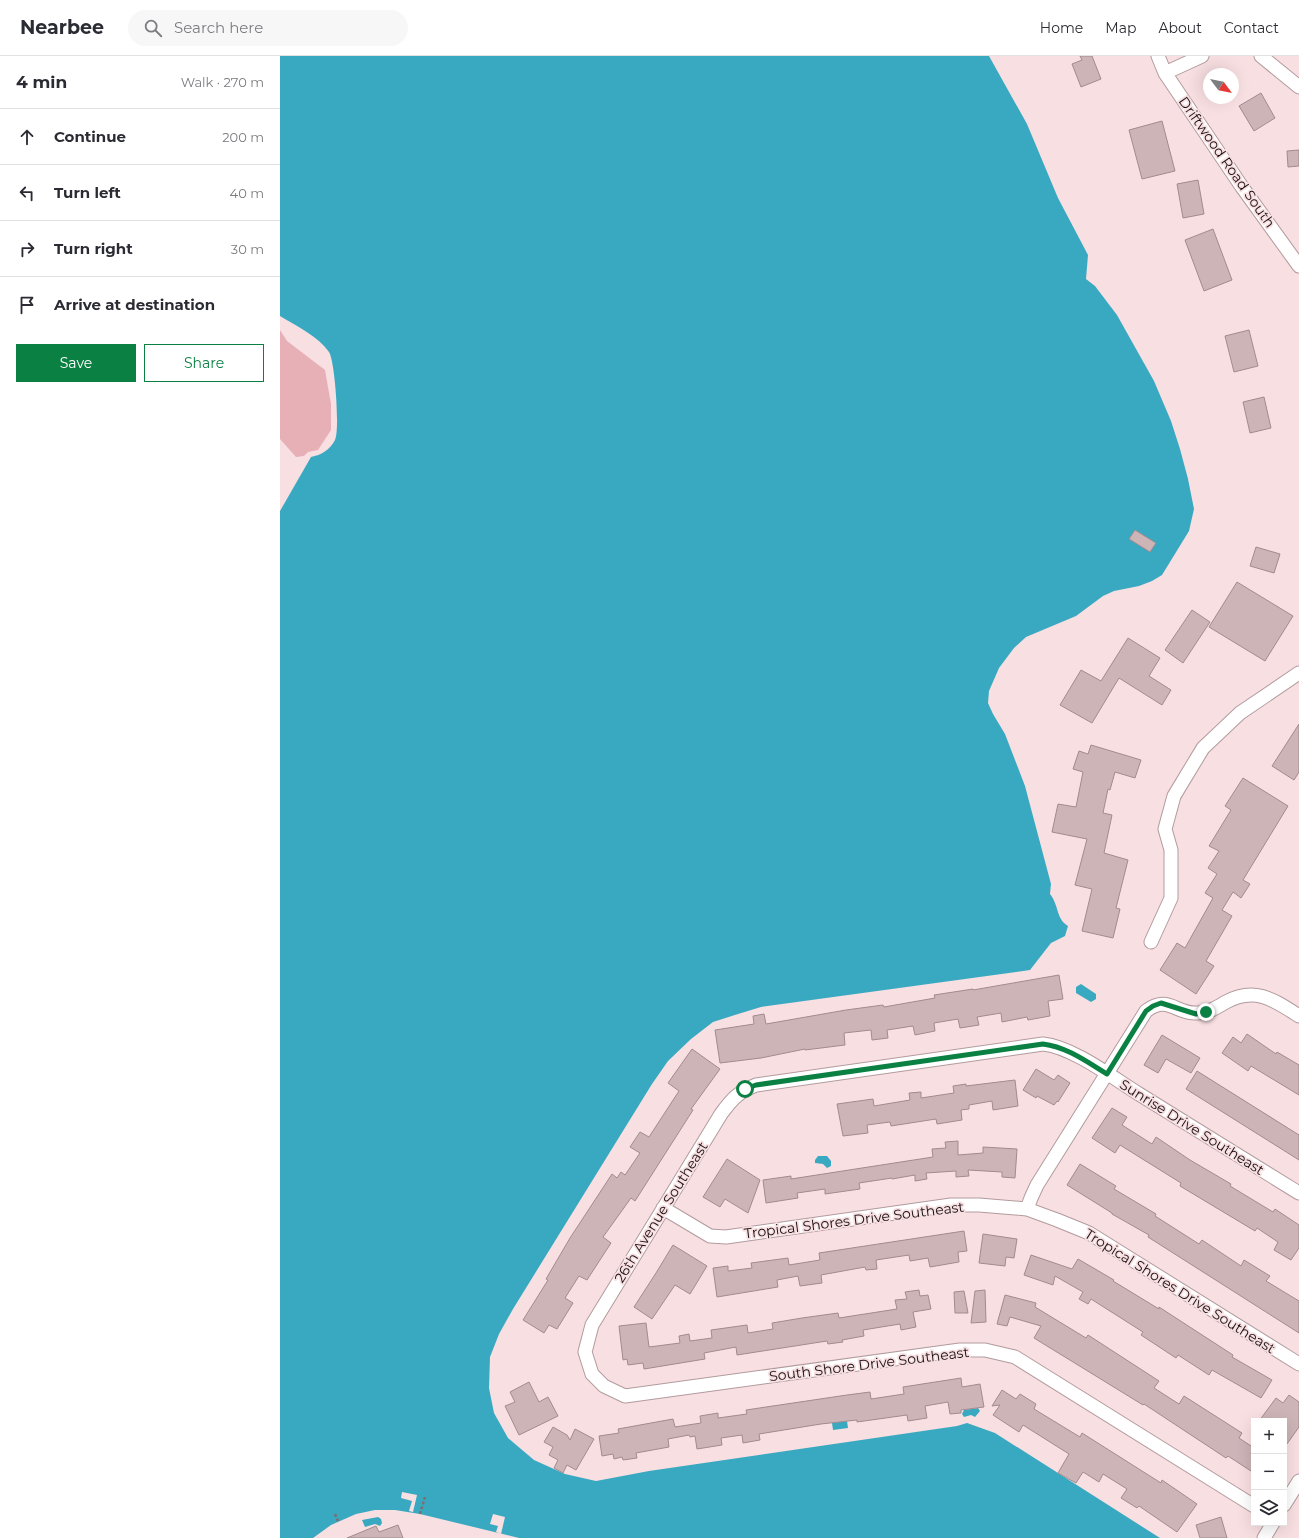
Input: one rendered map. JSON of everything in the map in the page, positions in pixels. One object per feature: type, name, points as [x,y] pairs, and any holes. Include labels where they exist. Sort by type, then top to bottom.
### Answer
[{"type":"street","name":"Driftwood Road South","points":[[1158,56],[1165,73],[1299,266]]},
{"type":"street","points":[[1165,73],[1202,56]]},
{"type":"street","points":[[1261,56],[1299,88]]},
{"type":"street","points":[[1151,942],[1170,898],[1171,850],[1165,829],[1174,796],[1203,748],[1240,713],[1299,673]]},
{"type":"street","points":[[1027,1209],[1037,1185],[1146,1011],[1153,1006],[1161,1003],[1196,1014],[1206,1012],[1237,997],[1250,995],[1265,996],[1299,1016]]},
{"type":"street","name":"Sunrise Drive Southeast","points":[[756,1085],[1043,1044],[1055,1045],[1065,1049],[1107,1074],[1299,1193]]},
{"type":"street","name":"26th Avenue Southeast","points":[[585,1352],[592,1325],[728,1104],[736,1095],[745,1089],[756,1085]]},
{"type":"street","name":"Tropical Shores Drive Southeast","points":[[663,1208],[710,1236],[726,1237],[950,1205],[979,1205],[1027,1209],[1089,1233],[1299,1364]]},
{"type":"street","name":"South Shore Drive Southeast","points":[[585,1352],[592,1374],[604,1386],[625,1396],[960,1350],[985,1350],[1015,1357],[1251,1504]]},
{"type":"street","points":[[1287,1500],[1299,1481]]},
{"type":"street","points":[[1264,1538],[1271,1526]]},
{"type":"path","points":[[420,1514],[425,1497]]},
{"type":"path","points":[[335,1514],[338,1521]]},
{"type":"shaded area","points":[[280,330],[287,341],[325,370],[331,404],[331,430],[318,450],[308,452],[304,456],[296,457],[280,439]]},
{"type":"water","points":[[280,56],[989,56],[1027,124],[1058,198],[1088,255],[1086,279],[1095,286],[1117,315],[1154,381],[1171,421],[1180,449],[1194,509],[1189,531],[1162,575],[1139,586],[1114,591],[1103,596],[1076,616],[1026,637],[1014,648],[999,668],[989,691],[988,703],[1005,734],[1025,786],[1051,884],[1050,894],[1053,898],[1061,920],[1068,926],[1065,936],[1051,943],[1030,970],[761,1007],[713,1022],[691,1039],[668,1061],[652,1084],[513,1309],[499,1334],[490,1357],[489,1388],[494,1413],[508,1438],[534,1460],[565,1474],[596,1481],[649,1471],[957,1426],[967,1423],[995,1433],[1160,1538],[519,1538],[420,1514],[395,1510],[375,1510],[356,1514],[331,1525],[313,1538],[280,1538],[280,511],[311,457],[325,452],[333,444],[336,434],[337,410],[335,381],[329,352],[313,336],[280,316]]},
{"type":"water","points":[[1081,984],[1096,994],[1096,999],[1091,1002],[1076,993],[1076,987]]},
{"type":"water","points":[[818,1156],[827,1156],[831,1161],[831,1166],[827,1168],[823,1164],[815,1163]]},
{"type":"water","points":[[978,1408],[980,1411],[975,1417],[971,1415],[964,1417],[962,1414],[964,1410]]},
{"type":"water","points":[[847,1421],[848,1428],[833,1430],[832,1423]]},
{"type":"water","points":[[378,1517],[381,1519],[382,1523],[380,1526],[375,1524],[365,1527],[362,1520]]},
{"type":"pier","points":[[402,1492],[417,1495],[413,1512],[409,1511],[412,1501],[401,1498]]},
{"type":"pier","points":[[493,1514],[505,1517],[501,1534],[496,1532],[498,1526],[490,1524]]},
{"type":"building","points":[[1080,56],[1092,56],[1101,79],[1081,87],[1072,64],[1082,60]]},
{"type":"building","points":[[1261,93],[1275,118],[1254,131],[1239,106]]},
{"type":"building","points":[[1162,121],[1175,171],[1142,179],[1129,130]]},
{"type":"building","points":[[1299,150],[1299,166],[1288,167],[1287,151]]},
{"type":"building","points":[[1198,180],[1204,214],[1183,218],[1177,184]]},
{"type":"building","points":[[1213,229],[1232,280],[1204,291],[1185,240]]},
{"type":"building","points":[[1249,330],[1258,366],[1234,372],[1225,336]]},
{"type":"building","points":[[1264,397],[1271,428],[1250,433],[1243,402]]},
{"type":"building","points":[[1135,530],[1156,543],[1150,552],[1129,539]]},
{"type":"building","points":[[1256,547],[1280,554],[1274,573],[1250,566]]},
{"type":"building","points":[[1237,582],[1293,616],[1265,661],[1209,627]]},
{"type":"building","points":[[1192,610],[1210,622],[1183,663],[1165,650]]},
{"type":"building","points":[[1128,638],[1160,658],[1149,676],[1171,690],[1162,705],[1119,678],[1092,723],[1060,705],[1081,670],[1101,681]]},
{"type":"building","points":[[1299,724],[1299,772],[1294,780],[1272,766]]},
{"type":"building","points":[[1091,745],[1141,760],[1135,778],[1115,772],[1110,790],[1108,789],[1103,813],[1112,815],[1104,853],[1128,860],[1116,908],[1120,909],[1113,938],[1082,931],[1092,889],[1075,885],[1087,839],[1052,832],[1058,804],[1076,807],[1083,772],[1073,769],[1079,751],[1088,754]]},
{"type":"building","points":[[1243,778],[1288,806],[1243,880],[1250,884],[1241,898],[1233,892],[1222,910],[1232,916],[1206,961],[1214,966],[1196,994],[1160,970],[1177,943],[1185,948],[1213,898],[1205,893],[1217,874],[1208,868],[1219,851],[1209,846],[1231,810],[1225,806]]},
{"type":"building","points":[[1059,975],[1063,999],[1048,1001],[1050,1016],[1028,1020],[1027,1017],[1002,1022],[1001,1013],[977,1017],[979,1025],[960,1028],[958,1019],[934,1023],[935,1031],[915,1035],[913,1026],[887,1030],[888,1038],[872,1040],[871,1030],[844,1033],[845,1045],[805,1049],[761,1058],[720,1063],[715,1030],[754,1024],[753,1016],[764,1014],[766,1024],[846,1010],[883,1005],[884,1007],[935,998],[934,995],[973,990]]},
{"type":"building","points":[[1247,1034],[1276,1054],[1277,1052],[1299,1065],[1299,1095],[1251,1066],[1248,1071],[1222,1053],[1233,1037],[1241,1043]]},
{"type":"building","points":[[1162,1035],[1200,1058],[1191,1073],[1166,1059],[1158,1073],[1144,1065]]},
{"type":"building","points":[[692,1049],[720,1069],[691,1109],[693,1110],[635,1201],[631,1198],[603,1237],[611,1243],[587,1280],[579,1276],[565,1298],[573,1303],[557,1329],[549,1325],[544,1333],[523,1320],[548,1280],[546,1279],[570,1238],[612,1174],[617,1178],[621,1172],[625,1175],[640,1153],[630,1147],[640,1132],[649,1137],[679,1091],[668,1083]]},
{"type":"building","points":[[1036,1069],[1054,1080],[1058,1075],[1070,1083],[1058,1102],[1057,1101],[1054,1105],[1037,1096],[1036,1098],[1023,1090]]},
{"type":"building","points":[[1197,1071],[1299,1135],[1299,1160],[1186,1089]]},
{"type":"building","points":[[1015,1080],[1018,1106],[993,1110],[992,1101],[969,1105],[969,1109],[961,1110],[962,1120],[937,1124],[936,1119],[891,1126],[890,1122],[867,1125],[868,1133],[843,1136],[837,1104],[873,1099],[874,1106],[910,1100],[909,1093],[921,1092],[921,1098],[954,1093],[953,1086],[966,1084],[966,1086]]},
{"type":"building","points":[[1112,1108],[1127,1117],[1122,1125],[1152,1144],[1156,1137],[1190,1160],[1231,1184],[1230,1186],[1273,1212],[1275,1209],[1299,1225],[1299,1248],[1291,1260],[1274,1250],[1278,1242],[1257,1228],[1255,1231],[1180,1186],[1181,1183],[1120,1145],[1115,1153],[1092,1138]]},
{"type":"building","points":[[958,1141],[958,1155],[983,1153],[983,1147],[1017,1149],[1015,1178],[1002,1177],[1002,1172],[968,1170],[969,1176],[956,1177],[956,1171],[926,1173],[927,1179],[915,1181],[915,1175],[892,1178],[859,1183],[860,1189],[825,1194],[825,1189],[797,1193],[798,1198],[766,1203],[763,1180],[791,1176],[791,1179],[933,1157],[932,1149],[946,1148],[945,1142]]},
{"type":"building","points":[[727,1159],[760,1180],[748,1213],[725,1199],[720,1207],[703,1197]]},
{"type":"building","points":[[1080,1164],[1116,1186],[1114,1189],[1156,1214],[1155,1216],[1199,1244],[1202,1240],[1241,1266],[1244,1260],[1270,1276],[1266,1281],[1299,1301],[1299,1333],[1148,1237],[1149,1235],[1112,1214],[1067,1185]]},
{"type":"building","points":[[964,1231],[967,1251],[958,1252],[959,1262],[930,1267],[928,1258],[910,1261],[909,1255],[876,1260],[877,1269],[866,1270],[865,1267],[821,1275],[822,1283],[800,1286],[798,1276],[777,1280],[778,1287],[717,1297],[713,1268],[728,1266],[728,1271],[752,1268],[751,1263],[788,1258],[789,1265],[820,1260],[819,1253]]},
{"type":"building","points":[[983,1234],[1017,1239],[1014,1258],[1006,1257],[1005,1266],[979,1263]]},
{"type":"building","points":[[673,1245],[707,1266],[690,1294],[675,1285],[652,1319],[634,1307]]},
{"type":"building","points":[[1031,1255],[1072,1269],[1078,1259],[1159,1309],[1159,1307],[1233,1355],[1232,1357],[1272,1380],[1261,1398],[1212,1370],[1209,1375],[1178,1355],[1176,1358],[1141,1335],[1143,1332],[1091,1299],[1088,1304],[1079,1299],[1083,1292],[1055,1276],[1053,1285],[1024,1275]]},
{"type":"building","points":[[919,1290],[920,1296],[928,1295],[931,1309],[913,1312],[916,1327],[901,1330],[900,1324],[863,1330],[864,1336],[842,1340],[843,1342],[828,1344],[827,1341],[737,1355],[736,1347],[704,1353],[705,1359],[644,1369],[643,1363],[628,1365],[627,1359],[623,1360],[619,1326],[646,1323],[649,1347],[680,1343],[679,1336],[689,1334],[690,1341],[712,1338],[711,1330],[747,1325],[748,1333],[773,1329],[772,1323],[802,1318],[838,1313],[839,1318],[897,1309],[895,1300],[907,1299],[905,1292]]},
{"type":"building","points":[[985,1290],[986,1322],[971,1323],[975,1291]]},
{"type":"building","points":[[964,1291],[968,1313],[955,1313],[954,1292]]},
{"type":"building","points":[[1005,1295],[1036,1303],[1035,1307],[1086,1338],[1088,1335],[1159,1381],[1154,1388],[1179,1404],[1184,1396],[1242,1433],[1239,1438],[1251,1446],[1251,1471],[1228,1456],[1226,1458],[1144,1404],[1143,1405],[1034,1338],[1041,1326],[1010,1317],[1007,1326],[997,1324]]},
{"type":"building","points":[[961,1378],[962,1387],[980,1384],[984,1407],[961,1410],[961,1413],[950,1414],[948,1402],[925,1406],[927,1418],[908,1421],[907,1415],[857,1422],[857,1420],[821,1424],[759,1434],[760,1440],[743,1443],[742,1435],[721,1438],[722,1445],[697,1449],[695,1436],[690,1437],[689,1435],[668,1439],[669,1447],[636,1453],[637,1458],[623,1460],[622,1457],[614,1459],[613,1454],[602,1456],[599,1436],[619,1433],[618,1429],[673,1419],[675,1427],[701,1423],[700,1416],[718,1413],[718,1418],[747,1414],[746,1410],[870,1392],[871,1399],[904,1394],[903,1387]]},
{"type":"building","points":[[529,1382],[539,1402],[548,1397],[558,1416],[519,1435],[505,1406],[515,1402],[510,1392]]},
{"type":"building","points":[[1002,1390],[1016,1399],[1020,1394],[1036,1404],[1034,1409],[1080,1437],[1082,1433],[1161,1483],[1162,1480],[1197,1504],[1177,1532],[1139,1506],[1137,1508],[1121,1498],[1127,1489],[1103,1474],[1099,1482],[1083,1472],[1076,1483],[1058,1473],[1069,1454],[1023,1425],[1019,1432],[993,1415],[1000,1405],[992,1406]]},
{"type":"building","points":[[1289,1395],[1299,1402],[1299,1427],[1287,1444],[1287,1418],[1261,1418],[1276,1398],[1283,1403]]},
{"type":"building","points":[[553,1427],[567,1435],[570,1440],[575,1429],[594,1439],[576,1470],[567,1465],[563,1473],[554,1468],[558,1460],[549,1455],[553,1447],[544,1442]]},
{"type":"building","points":[[1221,1517],[1227,1538],[1200,1538],[1196,1525]]},
{"type":"building","points":[[398,1525],[403,1538],[347,1538],[376,1526],[379,1532]]},
{"type":"route","points":[[745,1089],[756,1085],[1043,1044],[1055,1045],[1065,1049],[1107,1074],[1146,1011],[1153,1006],[1161,1003],[1196,1014],[1206,1012]]}]
